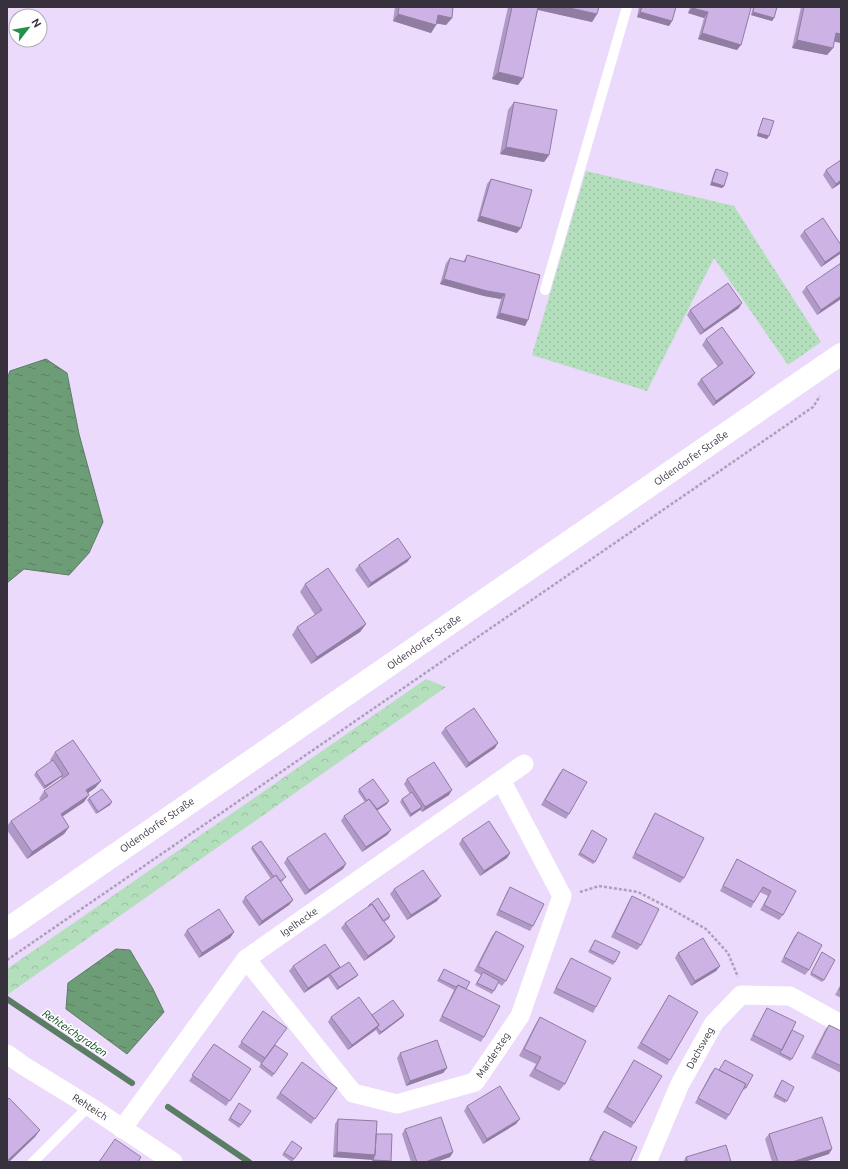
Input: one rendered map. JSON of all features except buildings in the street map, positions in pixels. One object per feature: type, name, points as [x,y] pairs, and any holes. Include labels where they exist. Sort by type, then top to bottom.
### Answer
[{"type":"main road","name":"Oldendorfer Straße","points":[[7,929],[841,354]]},
{"type":"street","name":"Igelhecke","points":[[122,1128],[246,959],[524,764]]},
{"type":"street","points":[[501,780],[562,896]]},
{"type":"street","name":"Mardersteg","points":[[246,959],[353,1093],[397,1104],[475,1082],[520,1016],[562,896]]},
{"type":"street","points":[[741,996],[790,996],[841,1024]]},
{"type":"street","name":"Dachsweg","points":[[647,1162],[680,1084],[714,1023],[741,996]]},
{"type":"street","name":"Rehteich","points":[[7,1054],[173,1162]]},
{"type":"lane","points":[[545,290],[627,7]]},
{"type":"lane","points":[[33,1162],[89,1106]]},
{"type":"path","points":[[7,960],[813,407],[821,395]]},
{"type":"path","points":[[562,896],[599,886],[638,892],[706,928],[728,953],[740,980],[741,996]]},
{"type":"green space","points":[[586,171],[734,206],[821,342],[788,365],[714,258],[647,391],[532,355]]},
{"type":"green space","points":[[426,679],[446,687],[7,995],[7,969]]},
{"type":"water","points":[[46,359],[67,373],[79,434],[103,522],[89,553],[69,575],[24,569],[7,583],[7,379],[10,371]]},
{"type":"water","points":[[116,949],[130,950],[153,989],[164,1012],[127,1054],[66,1009],[68,983]]},
{"type":"waterway","name":"Rehteichgraben","points":[[7,999],[132,1083]]},
{"type":"waterway","name":"Rehteichgraben","points":[[168,1107],[249,1162]]}]
